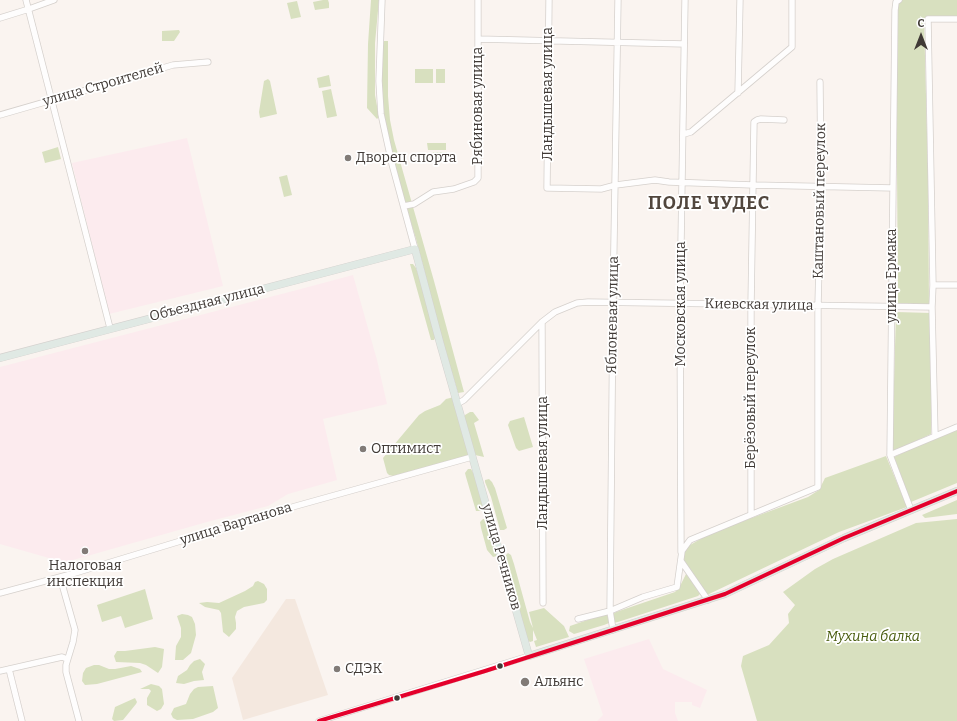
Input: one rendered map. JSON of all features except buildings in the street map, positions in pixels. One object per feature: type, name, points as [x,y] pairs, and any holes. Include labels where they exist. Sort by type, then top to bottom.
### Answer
[{"type":"main road","name":"Объездная улица","points":[[0,358],[110,328],[415,250]]},
{"type":"main road","name":"улица Речников","points":[[415,250],[529,656]]},
{"type":"main road","points":[[529,656],[708,600],[742,587],[844,538],[957,490]]},
{"type":"street","points":[[26,0],[110,328]]},
{"type":"street","points":[[0,18],[54,0]]},
{"type":"street","points":[[382,0],[379,81],[381,114],[415,250]]},
{"type":"street","name":"Рябиновая улица","points":[[404,206],[414,204],[434,192],[454,189],[474,182],[478,178],[478,0]]},
{"type":"street","name":"Ландышевая улица","points":[[549,0],[547,188],[601,189],[616,185]]},
{"type":"street","name":"Яблоневая улица","points":[[613,630],[610,611],[612,303],[616,185],[618,0]]},
{"type":"street","name":"Московская улица","points":[[681,562],[680,304],[684,134],[685,0]]},
{"type":"street","points":[[738,93],[740,0]]},
{"type":"street","points":[[684,134],[691,132],[792,47],[792,0]]},
{"type":"street","name":"улица Ермака","points":[[899,0],[896,2],[895,10],[890,455],[911,510]]},
{"type":"street","points":[[935,436],[928,19],[957,19]]},
{"type":"street","points":[[478,39],[684,44]]},
{"type":"street","name":"улица Строителей","points":[[0,115],[173,65],[208,62]]},
{"type":"street","name":"Каштановый переулок","points":[[751,514],[818,488],[818,305],[821,186],[820,82]]},
{"type":"street","name":"Берёзовый переулок","points":[[751,514],[751,305],[754,122],[761,119],[784,120]]},
{"type":"street","points":[[616,185],[655,180],[682,183],[753,186],[893,188]]},
{"type":"street","points":[[933,285],[957,285]]},
{"type":"street","name":"Киевская улица","points":[[457,404],[464,400],[542,322],[555,312],[569,306],[588,302],[818,305],[892,308],[932,307]]},
{"type":"street","name":"Ландышевая улица","points":[[542,322],[543,603]]},
{"type":"street","points":[[890,455],[957,427]]},
{"type":"street","name":"улица Вартанова","points":[[0,592],[60,577],[296,506],[472,457]]},
{"type":"street","points":[[578,619],[610,611],[643,597],[677,587],[682,551],[690,540],[751,514]]},
{"type":"street","points":[[681,562],[708,600]]},
{"type":"street","points":[[60,577],[75,630],[74,642],[67,659],[66,672],[79,721]]},
{"type":"street","points":[[319,721],[529,656]]},
{"type":"street","points":[[0,671],[62,657],[67,659]]},
{"type":"street","points":[[9,669],[22,721]]},
{"type":"shaded area","points":[[187,138],[223,286],[109,314],[72,163]]},
{"type":"shaded area","points":[[353,275],[377,360],[387,404],[323,419],[337,480],[288,494],[268,506],[66,562],[0,544],[0,367]]},
{"type":"shaded area","points":[[286,599],[295,599],[328,695],[243,720],[232,678]]},
{"type":"shaded area","points":[[649,639],[663,669],[707,690],[700,708],[692,705],[692,702],[675,702],[675,713],[678,721],[597,721],[603,715],[584,659]]},
{"type":"green space","points":[[328,0],[329,8],[315,10],[313,2]]},
{"type":"green space","points":[[371,0],[379,0],[375,43],[375,95],[379,117],[377,119],[367,108],[368,44]]},
{"type":"green space","points":[[893,0],[957,0],[957,19],[924,18],[928,172],[929,305],[898,303],[896,39]]},
{"type":"green space","points":[[297,1],[301,17],[291,19],[287,3]]},
{"type":"green space","points":[[179,30],[180,32],[174,41],[162,41],[162,31]]},
{"type":"green space","points":[[388,41],[388,96],[390,120],[394,140],[464,392],[458,393],[416,239],[398,180],[384,118],[381,81],[382,42]]},
{"type":"green space","points":[[415,69],[433,69],[433,83],[415,83]]},
{"type":"green space","points":[[436,69],[445,69],[445,83],[436,83]]},
{"type":"green space","points":[[329,75],[331,86],[319,88],[317,78]]},
{"type":"green space","points":[[268,79],[270,81],[277,114],[260,118],[259,112],[264,81]]},
{"type":"green space","points":[[331,89],[337,116],[327,118],[322,91]]},
{"type":"green space","points":[[427,143],[446,143],[446,150],[428,150]]},
{"type":"green space","points":[[58,147],[61,159],[45,163],[42,152]]},
{"type":"green space","points":[[433,152],[447,152],[447,160],[433,160]]},
{"type":"green space","points":[[287,175],[292,195],[284,197],[279,177]]},
{"type":"green space","points":[[410,264],[413,264],[416,268],[421,282],[436,336],[434,340],[431,340]]},
{"type":"green space","points":[[896,312],[931,313],[931,434],[892,452]]},
{"type":"green space","points":[[454,397],[470,455],[393,476],[389,475],[387,473],[383,458],[419,415],[440,405],[446,399]]},
{"type":"green space","points":[[473,412],[479,420],[474,423],[484,457],[475,455],[465,419],[465,415]]},
{"type":"green space","points":[[524,417],[533,447],[519,451],[516,448],[508,425],[510,421]]},
{"type":"green space","points":[[957,429],[957,483],[911,502],[894,457]]},
{"type":"green space","points":[[886,456],[907,507],[839,532],[707,595],[683,560],[685,551],[690,545],[711,533],[808,497],[819,490],[825,478]]},
{"type":"green space","points":[[468,469],[471,469],[475,476],[484,510],[476,511],[465,473]]},
{"type":"green space","points":[[489,479],[495,488],[507,528],[504,530],[500,530],[491,497],[485,482],[485,480]]},
{"type":"green space","points":[[957,500],[957,514],[925,518],[922,515]]},
{"type":"green space","points":[[483,519],[486,519],[487,521],[497,556],[493,557],[487,550],[480,522]]},
{"type":"green space","name":"Мухина балка","points":[[957,519],[957,721],[757,721],[741,666],[743,656],[769,645],[789,623],[788,614],[795,605],[783,592],[815,569],[833,559],[916,523]]},
{"type":"green space","points":[[508,553],[511,555],[514,564],[533,628],[529,612],[544,608],[564,626],[569,637],[536,647],[534,641],[537,640],[533,630],[533,641],[530,642],[527,640],[505,561],[505,556]]},
{"type":"green space","points":[[686,574],[701,593],[698,596],[613,623],[613,614],[616,612],[675,592]]},
{"type":"green space","points":[[258,581],[264,584],[267,589],[267,600],[264,603],[244,607],[237,611],[235,617],[236,629],[229,637],[223,632],[221,613],[219,610],[205,607],[199,603],[219,603],[245,591]]},
{"type":"green space","points":[[145,589],[153,619],[125,628],[121,616],[102,622],[97,605]]},
{"type":"green space","points":[[182,614],[192,617],[195,624],[196,635],[191,653],[183,660],[175,660],[176,646],[181,637],[181,628],[177,616]]},
{"type":"green space","points":[[606,614],[609,618],[609,623],[574,634],[569,631],[570,626]]},
{"type":"green space","points":[[155,647],[164,649],[162,667],[158,673],[140,663],[116,662],[114,656],[117,651]]},
{"type":"green space","points":[[200,659],[205,664],[202,672],[204,680],[184,684],[176,683],[178,676],[187,670],[194,661]]},
{"type":"green space","points":[[99,665],[109,669],[131,666],[140,669],[142,672],[97,684],[85,685],[82,681],[83,673],[86,668]]},
{"type":"green space","points":[[151,684],[159,686],[162,689],[164,704],[161,709],[157,711],[147,705],[147,698],[151,691],[149,689],[140,689]]},
{"type":"green space","points":[[213,686],[218,708],[213,712],[193,719],[177,720],[173,718],[171,714],[174,708],[186,704],[194,689],[198,687]]},
{"type":"green space","points":[[135,698],[137,702],[136,704],[123,720],[114,721],[112,719],[115,707]]},
{"type":"transit line","points":[[319,721],[485,671],[725,594],[844,538],[957,491]]},
{"type":"place","name":"Дворец спорта","points":[[348,158]]},
{"type":"place","name":"Оптимист","points":[[363,449]]},
{"type":"place","name":"Налоговая инспекция","points":[[85,551]]},
{"type":"place","name":"СДЭК","points":[[337,669]]},
{"type":"place","name":"Альянс","points":[[525,682]]},
{"type":"district","name":"ПОЛЕ ЧУДЕС","points":[[709,204]]}]
